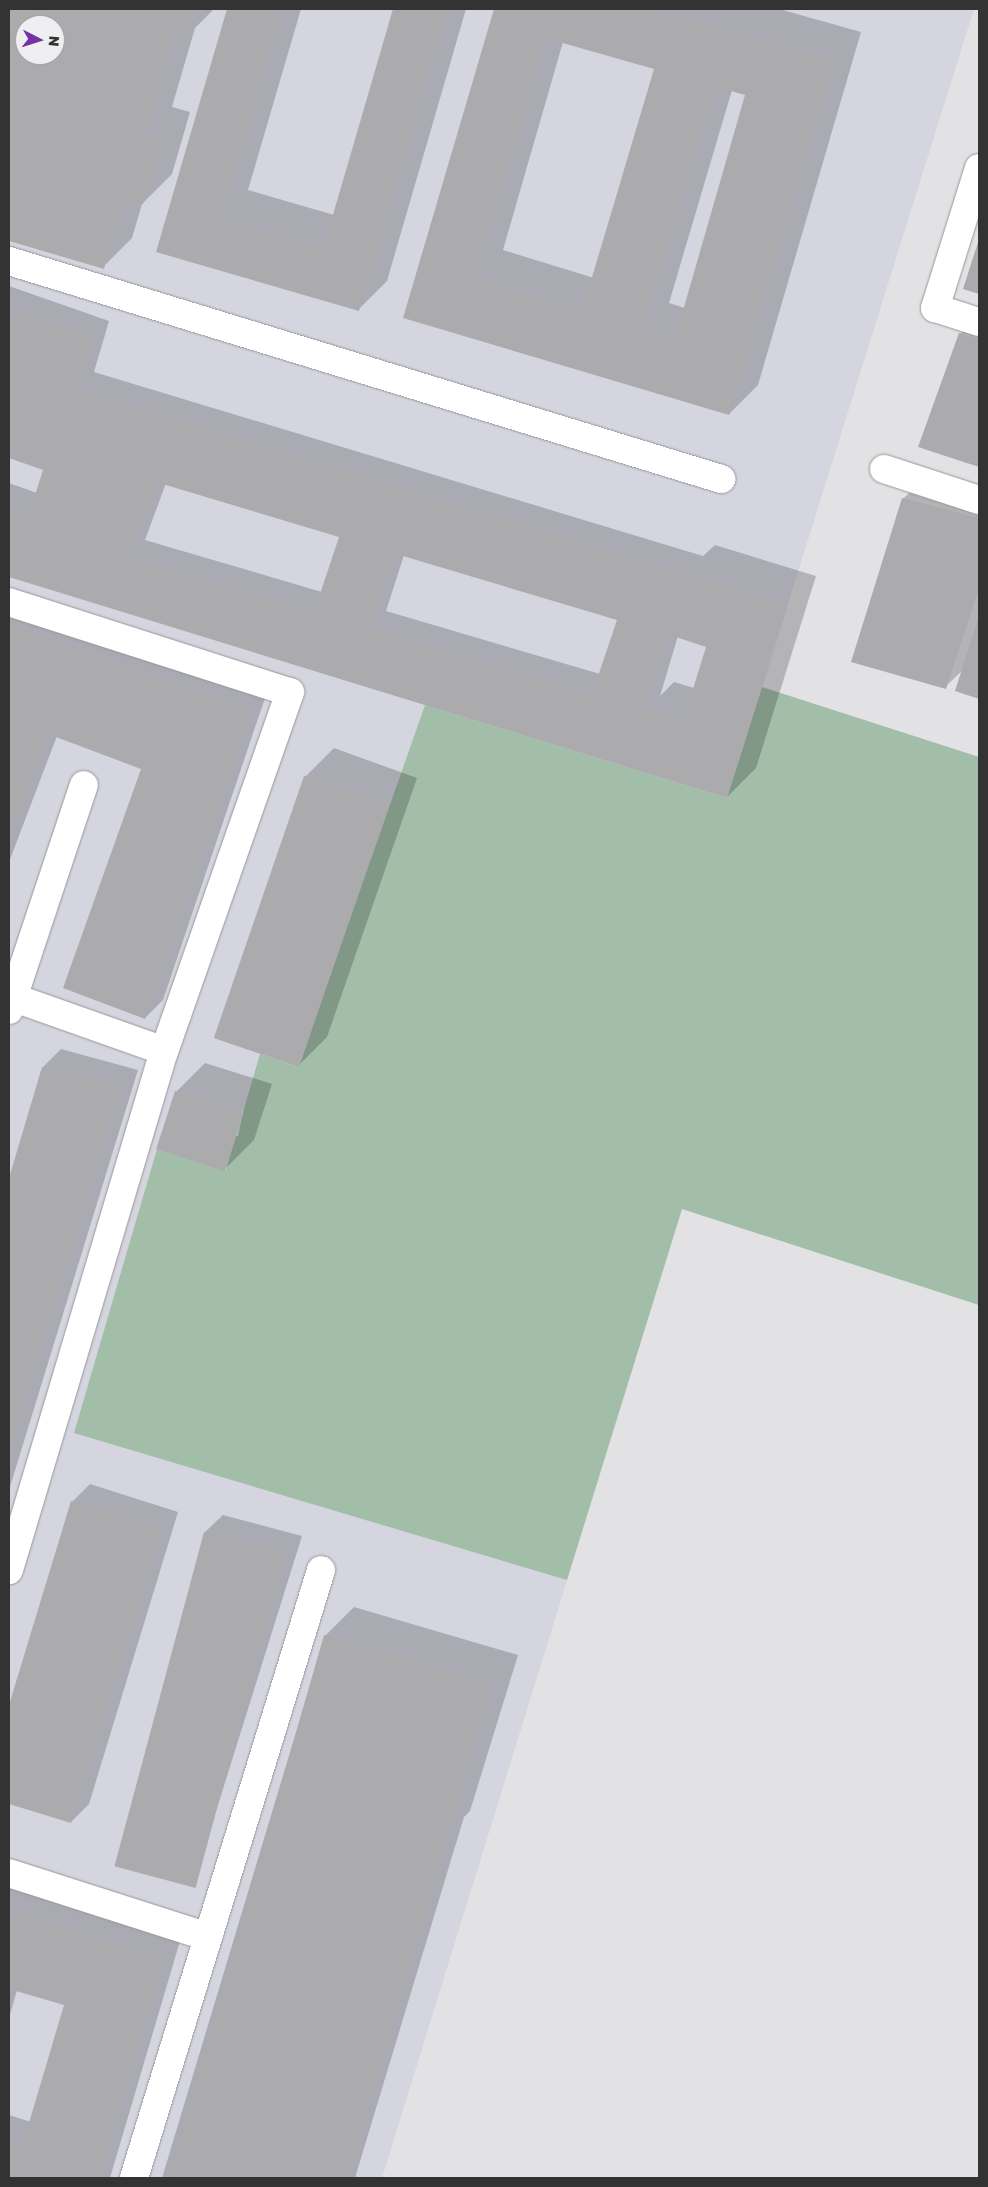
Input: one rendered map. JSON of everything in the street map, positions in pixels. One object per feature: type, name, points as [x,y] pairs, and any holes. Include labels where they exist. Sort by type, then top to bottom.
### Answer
[{"type":"street","points":[[979,168],[935,308],[979,322]]},
{"type":"street","points":[[9,261],[721,479]]},
{"type":"street","points":[[884,469],[979,500]]},
{"type":"street","points":[[9,602],[290,692],[164,1051],[9,1570]]},
{"type":"street","points":[[84,785],[10,1001],[164,1051]]},
{"type":"street","points":[[134,2178],[321,1570]]},
{"type":"street","points":[[9,1873],[208,1938]]},
{"type":"shaded area","points":[[9,9],[974,9],[762,687],[979,757],[979,1305],[682,1209],[382,2178],[9,2178]]},
{"type":"green space","points":[[762,687],[979,757],[979,1305],[682,1209],[567,1580],[74,1433],[157,1149],[226,1170],[260,1054],[298,1067],[425,705],[727,798]]},
{"type":"building","points":[[9,9],[196,9],[188,36],[174,33],[144,136],[162,141],[143,204],[124,198],[104,269],[9,241]]},
{"type":"building","points":[[227,9],[281,9],[220,219],[323,249],[393,9],[446,9],[359,311],[156,252]]},
{"type":"building","points":[[494,9],[651,9],[833,61],[729,415],[403,318]],"holes":[[[545,38],[654,69],[582,311],[474,279]],[[714,86],[745,95],[674,342],[641,332]]]},
{"type":"building","points":[[979,239],[979,294],[963,289]]},
{"type":"building","points":[[9,310],[92,339],[77,390],[788,605],[727,798],[9,577],[9,507],[29,514],[43,470],[9,458]],"holes":[[[156,482],[339,537],[314,612],[128,558]],[[393,553],[617,620],[592,694],[369,629]],[[667,634],[706,647],[683,721],[644,710]]]},
{"type":"building","points":[[959,333],[979,340],[979,467],[918,447]]},
{"type":"building","points":[[902,498],[979,518],[979,588],[946,689],[851,662]]},
{"type":"building","points":[[979,616],[979,699],[955,691]]},
{"type":"building","points":[[9,626],[250,710],[145,1019],[63,988],[141,769],[48,734],[9,835]]},
{"type":"building","points":[[304,776],[389,805],[299,1067],[214,1038]]},
{"type":"building","points":[[42,1067],[120,1088],[9,1450],[9,1178]]},
{"type":"building","points":[[175,1091],[243,1113],[225,1171],[156,1149]]},
{"type":"building","points":[[71,1501],[161,1529],[71,1823],[9,1804],[9,1705]]},
{"type":"building","points":[[204,1532],[285,1554],[196,1888],[114,1866]]},
{"type":"building","points":[[324,1635],[490,1683],[348,2178],[168,2178]]},
{"type":"building","points":[[9,1911],[163,1959],[98,2178],[9,2178],[9,2138],[23,2143],[64,2005],[9,1989]]}]
